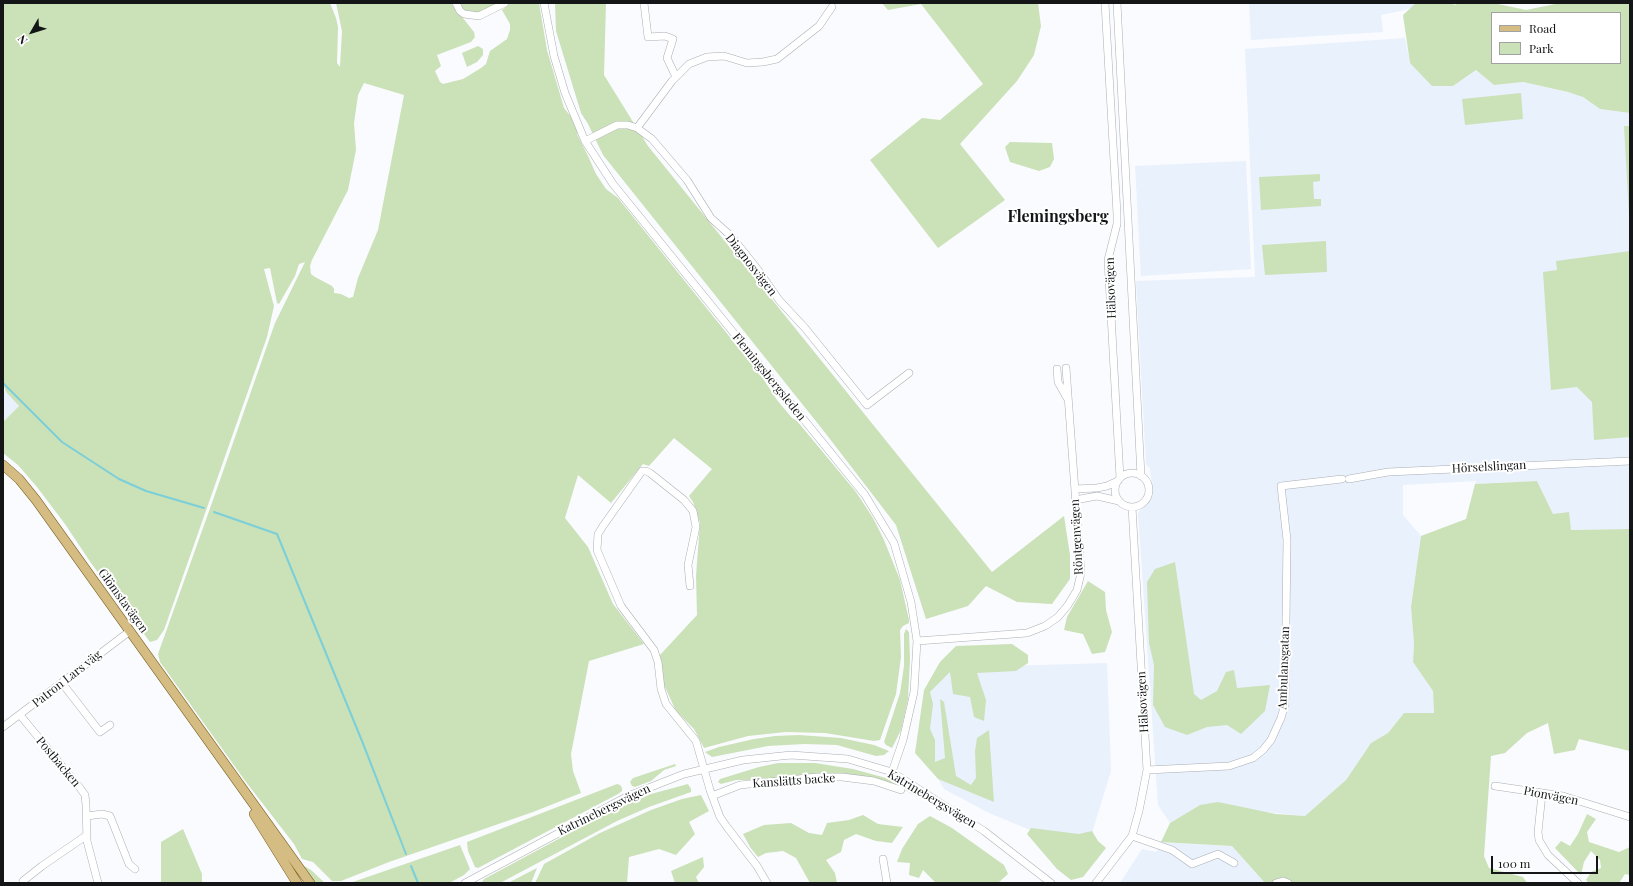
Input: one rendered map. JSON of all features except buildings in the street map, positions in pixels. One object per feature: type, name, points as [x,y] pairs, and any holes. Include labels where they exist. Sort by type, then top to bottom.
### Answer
[{"type":"main road","name":"Glömstavägen","points":[[3,464],[19,479],[36,500],[219,756],[303,882]]},
{"type":"street","points":[[456,3],[462,13],[468,16],[483,15],[505,3]]},
{"type":"street","name":"Flemingsbergsleden","points":[[544,3],[554,56],[565,93],[585,141],[614,184],[865,495],[894,543],[911,602],[917,641],[914,692],[903,740],[892,772]]},
{"type":"street","points":[[644,3],[648,37],[665,36],[673,39],[667,58],[676,77]]},
{"type":"street","name":"Hälsovägen","points":[[1105,3],[1117,214],[1108,260],[1119,480]]},
{"type":"street","name":"Hälsovägen","points":[[1116,3],[1141,476]]},
{"type":"street","points":[[585,141],[617,126],[628,125],[637,128],[676,77],[688,64],[707,57],[724,56],[747,63],[777,59],[819,26],[832,7]]},
{"type":"street","name":"Diagnosvägen","points":[[637,128],[658,145],[687,180],[711,218],[732,237],[779,300],[805,328],[867,405],[908,372]]},
{"type":"street","name":"Röntgenvägen","points":[[917,641],[1028,633],[1044,626],[1058,617],[1068,606],[1077,590],[1081,573],[1066,368]]},
{"type":"street","name":"Röntgenvägen","points":[[1057,369],[1058,382],[1068,401]]},
{"type":"street","name":"Hörselslingan","points":[[1281,486],[1345,479],[1388,472],[1630,461]]},
{"type":"street","points":[[690,586],[688,564],[696,527],[693,511],[684,500],[650,473],[646,471],[640,472],[603,526],[597,541],[599,555],[621,606],[650,643],[656,656],[660,690],[666,704],[694,737],[712,796],[727,827],[768,883]]},
{"type":"street","points":[[1075,489],[1107,486],[1127,474],[1132,473],[1141,476],[1147,483],[1148,492],[1147,497],[1141,504],[1132,506],[1127,506],[1119,501],[1097,496],[1075,500]]},
{"type":"street","points":[[1119,480],[1115,491],[1119,501]]},
{"type":"street","name":"Ambulansgatan","points":[[1147,770],[1229,766],[1253,758],[1263,750],[1271,740],[1281,718],[1285,704],[1286,540],[1281,486]]},
{"type":"street","name":"Hälsovägen","points":[[1096,883],[1132,836],[1139,811],[1147,770],[1132,506]]},
{"type":"street","name":"Patron Lars väg","points":[[3,727],[130,631]]},
{"type":"street","points":[[62,683],[100,732],[110,725]]},
{"type":"street","name":"Postbacken","points":[[20,715],[82,790],[86,801],[87,841],[98,883]]},
{"type":"street","name":"Katrinebergsvägen","points":[[465,883],[625,797],[684,774],[743,760],[791,755],[848,759],[892,772],[984,831],[1051,883]]},
{"type":"street","name":"Kanslätts backe","points":[[712,796],[740,785],[817,777],[866,780],[901,790]]},
{"type":"street","name":"Pionvägen","points":[[1495,786],[1563,796],[1630,817]]},
{"type":"street","points":[[1542,794],[1538,840],[1548,855],[1578,883]]},
{"type":"street","points":[[87,816],[102,814],[110,816],[129,864],[134,869]]},
{"type":"street","points":[[23,881],[87,835]]},
{"type":"street","points":[[1132,836],[1172,850],[1192,864],[1218,854],[1234,863]]},
{"type":"street","points":[[883,859],[887,883]]},
{"type":"street","points":[[1276,883],[1283,881],[1288,883]]},
{"type":"shaded area","points":[[1249,3],[1433,4],[1381,15],[1383,32],[1251,40]]},
{"type":"shaded area","points":[[1405,38],[1410,63],[1453,86],[1476,70],[1494,85],[1523,82],[1576,94],[1600,109],[1630,113],[1630,529],[1571,530],[1553,514],[1537,481],[1475,484],[1476,481],[1403,485],[1403,515],[1421,536],[1411,607],[1414,644],[1413,662],[1433,691],[1434,713],[1404,713],[1388,733],[1371,743],[1346,780],[1305,816],[1200,805],[1170,823],[1158,805],[1138,513],[1153,496],[1150,468],[1146,464],[1136,281],[1255,277],[1245,49]]},
{"type":"shaded area","points":[[1246,161],[1251,269],[1141,276],[1135,166]]},
{"type":"shaded area","points":[[3,389],[19,406],[3,422]]},
{"type":"shaded area","points":[[1107,663],[1111,771],[1091,836],[1035,832],[989,813],[944,789],[929,763],[926,692],[945,668]]},
{"type":"shaded area","points":[[1161,842],[1232,846],[1265,883],[1120,883],[1142,849],[1156,852]]},
{"type":"green space","points":[[3,3],[330,3],[338,27],[337,63],[340,67],[342,31],[336,3],[451,3],[474,32],[475,37],[471,42],[437,55],[441,66],[435,71],[440,82],[443,84],[463,79],[481,68],[486,64],[490,51],[507,39],[510,24],[502,10],[511,3],[539,3],[547,50],[564,108],[580,128],[577,134],[596,174],[606,189],[618,198],[762,377],[777,400],[792,418],[797,421],[856,492],[873,518],[884,540],[900,580],[909,623],[903,626],[900,630],[901,657],[896,694],[880,740],[874,741],[825,733],[786,732],[748,736],[704,748],[694,729],[676,711],[664,685],[660,655],[697,615],[696,576],[700,523],[693,502],[689,496],[712,469],[674,438],[649,466],[643,464],[611,503],[578,475],[565,518],[588,547],[613,604],[644,644],[589,661],[571,754],[573,771],[581,793],[533,812],[389,862],[341,881],[332,881],[313,862],[302,859],[294,844],[246,782],[160,662],[158,654],[275,323],[305,262],[299,264],[295,276],[279,304],[277,303],[270,268],[264,269],[274,306],[267,337],[164,630],[157,640],[150,642],[37,487],[18,465],[3,453],[3,422],[19,406],[6,392],[3,383]],"holes":[[[364,83],[404,95],[378,230],[358,278],[353,297],[349,298],[341,294],[334,293],[332,286],[311,274],[310,266],[348,190],[356,150],[354,123],[358,95]]]},
{"type":"green space","points":[[458,3],[498,3],[480,12],[471,13],[463,10]]},
{"type":"green space","points":[[555,3],[606,3],[604,75],[648,146],[992,572],[1064,516],[1070,555],[1070,579],[1052,604],[1017,602],[986,586],[968,606],[926,619],[896,525],[823,430],[603,155],[581,113],[556,31]]},
{"type":"green space","points":[[882,3],[1038,3],[1041,26],[1034,55],[1017,81],[960,144],[1005,200],[938,248],[870,160],[922,118],[940,120],[983,84],[921,4],[888,10]]},
{"type":"green space","points":[[1416,3],[1453,3],[1454,5],[1460,3],[1493,3],[1526,10],[1560,3],[1630,3],[1630,113],[1600,109],[1583,97],[1568,92],[1523,82],[1494,85],[1476,70],[1453,86],[1432,86],[1410,63],[1403,15]]},
{"type":"green space","points":[[478,46],[483,49],[483,55],[477,62],[467,67],[462,53]]},
{"type":"green space","points":[[1521,93],[1523,119],[1465,125],[1462,99]]},
{"type":"green space","points":[[1624,126],[1630,126],[1630,233]]},
{"type":"green space","points":[[1010,142],[1052,143],[1054,159],[1050,167],[1039,171],[1010,162],[1005,147]]},
{"type":"green space","points":[[1320,174],[1320,181],[1313,182],[1314,199],[1321,199],[1321,206],[1261,210],[1259,177]]},
{"type":"green space","points":[[1326,241],[1327,272],[1265,275],[1262,245]]},
{"type":"green space","points":[[1630,251],[1630,437],[1594,440],[1592,402],[1577,387],[1551,390],[1543,272],[1557,270],[1556,261]]},
{"type":"green space","points":[[1537,481],[1553,514],[1569,512],[1571,530],[1630,529],[1630,751],[1579,739],[1575,750],[1554,754],[1548,723],[1527,733],[1505,753],[1491,756],[1484,856],[1489,868],[1523,877],[1527,883],[1265,883],[1232,846],[1161,842],[1170,823],[1200,805],[1218,802],[1276,814],[1305,816],[1346,780],[1371,743],[1388,733],[1404,713],[1434,713],[1433,691],[1413,662],[1414,644],[1411,607],[1421,536],[1466,519],[1475,484]]},
{"type":"green space","points":[[1175,562],[1194,694],[1201,700],[1217,691],[1226,672],[1234,670],[1237,688],[1270,685],[1265,711],[1241,734],[1227,725],[1207,727],[1187,735],[1165,727],[1153,705],[1154,665],[1149,643],[1147,582],[1155,569]]},
{"type":"green space","points":[[1088,581],[1105,592],[1106,610],[1112,632],[1105,652],[1092,654],[1083,634],[1064,630],[1067,617]]},
{"type":"green space","points":[[906,629],[909,632],[910,659],[908,699],[901,730],[892,748],[884,742],[900,693],[904,666],[904,634]]},
{"type":"green space","points":[[1012,644],[1028,655],[1028,663],[1016,671],[977,673],[986,700],[984,721],[974,717],[970,697],[953,694],[950,672],[930,692],[933,704],[930,729],[935,740],[935,762],[945,758],[940,699],[944,702],[956,776],[971,785],[976,778],[975,751],[977,738],[989,730],[994,802],[938,779],[915,753],[924,690],[940,662],[956,646]]},
{"type":"green space","points":[[799,735],[841,738],[874,745],[889,751],[884,755],[876,756],[837,745],[804,744],[768,746],[712,757],[705,752],[719,747],[754,739]]},
{"type":"green space","points":[[778,763],[815,763],[853,769],[886,778],[925,798],[923,800],[903,789],[877,779],[736,780],[721,784],[718,782],[720,779]]},
{"type":"green space","points":[[675,764],[676,766],[664,770],[651,781],[635,787],[632,786],[630,782],[633,778]]},
{"type":"green space","points":[[617,784],[622,788],[622,791],[618,794],[478,868],[475,867],[468,851],[467,842]]},
{"type":"green space","points":[[688,784],[691,792],[649,807],[617,821],[500,883],[482,882],[484,879],[603,815],[651,794]]},
{"type":"green space","points":[[701,795],[709,811],[689,822],[695,834],[676,855],[659,849],[629,857],[627,883],[535,883],[544,864],[600,833],[651,810],[682,799]]},
{"type":"green space","points":[[1587,814],[1596,819],[1587,832],[1589,842],[1619,852],[1630,847],[1630,875],[1625,874],[1619,883],[1589,883],[1586,880],[1591,872],[1601,868],[1600,860],[1591,851],[1584,862],[1581,875],[1555,848],[1561,841],[1570,846],[1578,834]]},
{"type":"green space","points":[[863,815],[878,824],[903,827],[892,843],[876,841],[856,834],[844,840],[841,852],[826,860],[835,873],[837,883],[810,883],[796,858],[783,851],[766,853],[758,857],[750,847],[743,834],[764,825],[791,823],[809,833],[822,835],[827,823],[849,820]]},
{"type":"green space","points":[[930,816],[952,828],[1004,865],[1008,874],[998,883],[936,883],[923,870],[919,878],[909,875],[910,863],[897,862],[902,849],[918,824]]},
{"type":"green space","points":[[1031,828],[1079,834],[1092,831],[1098,841],[1106,848],[1083,877],[1071,880],[1057,869],[1027,834]]},
{"type":"green space","points":[[183,829],[202,874],[202,883],[161,883],[161,842]]},
{"type":"green space","points":[[460,845],[470,869],[464,875],[449,883],[350,883]]},
{"type":"green space","points":[[703,857],[704,867],[696,877],[699,883],[675,883],[671,871]]},
{"type":"green space","points":[[304,866],[311,870],[325,883],[315,883]]},
{"type":"green space","points":[[537,868],[531,883],[508,883],[535,869]]},
{"type":"waterway","points":[[3,383],[62,442],[119,479],[146,491],[204,508]]},
{"type":"waterway","points":[[214,512],[277,534],[362,741],[406,854]]},
{"type":"waterway","points":[[411,866],[418,883]]},
{"type":"district","name":"Flemingsberg","points":[[1058,217]]}]
